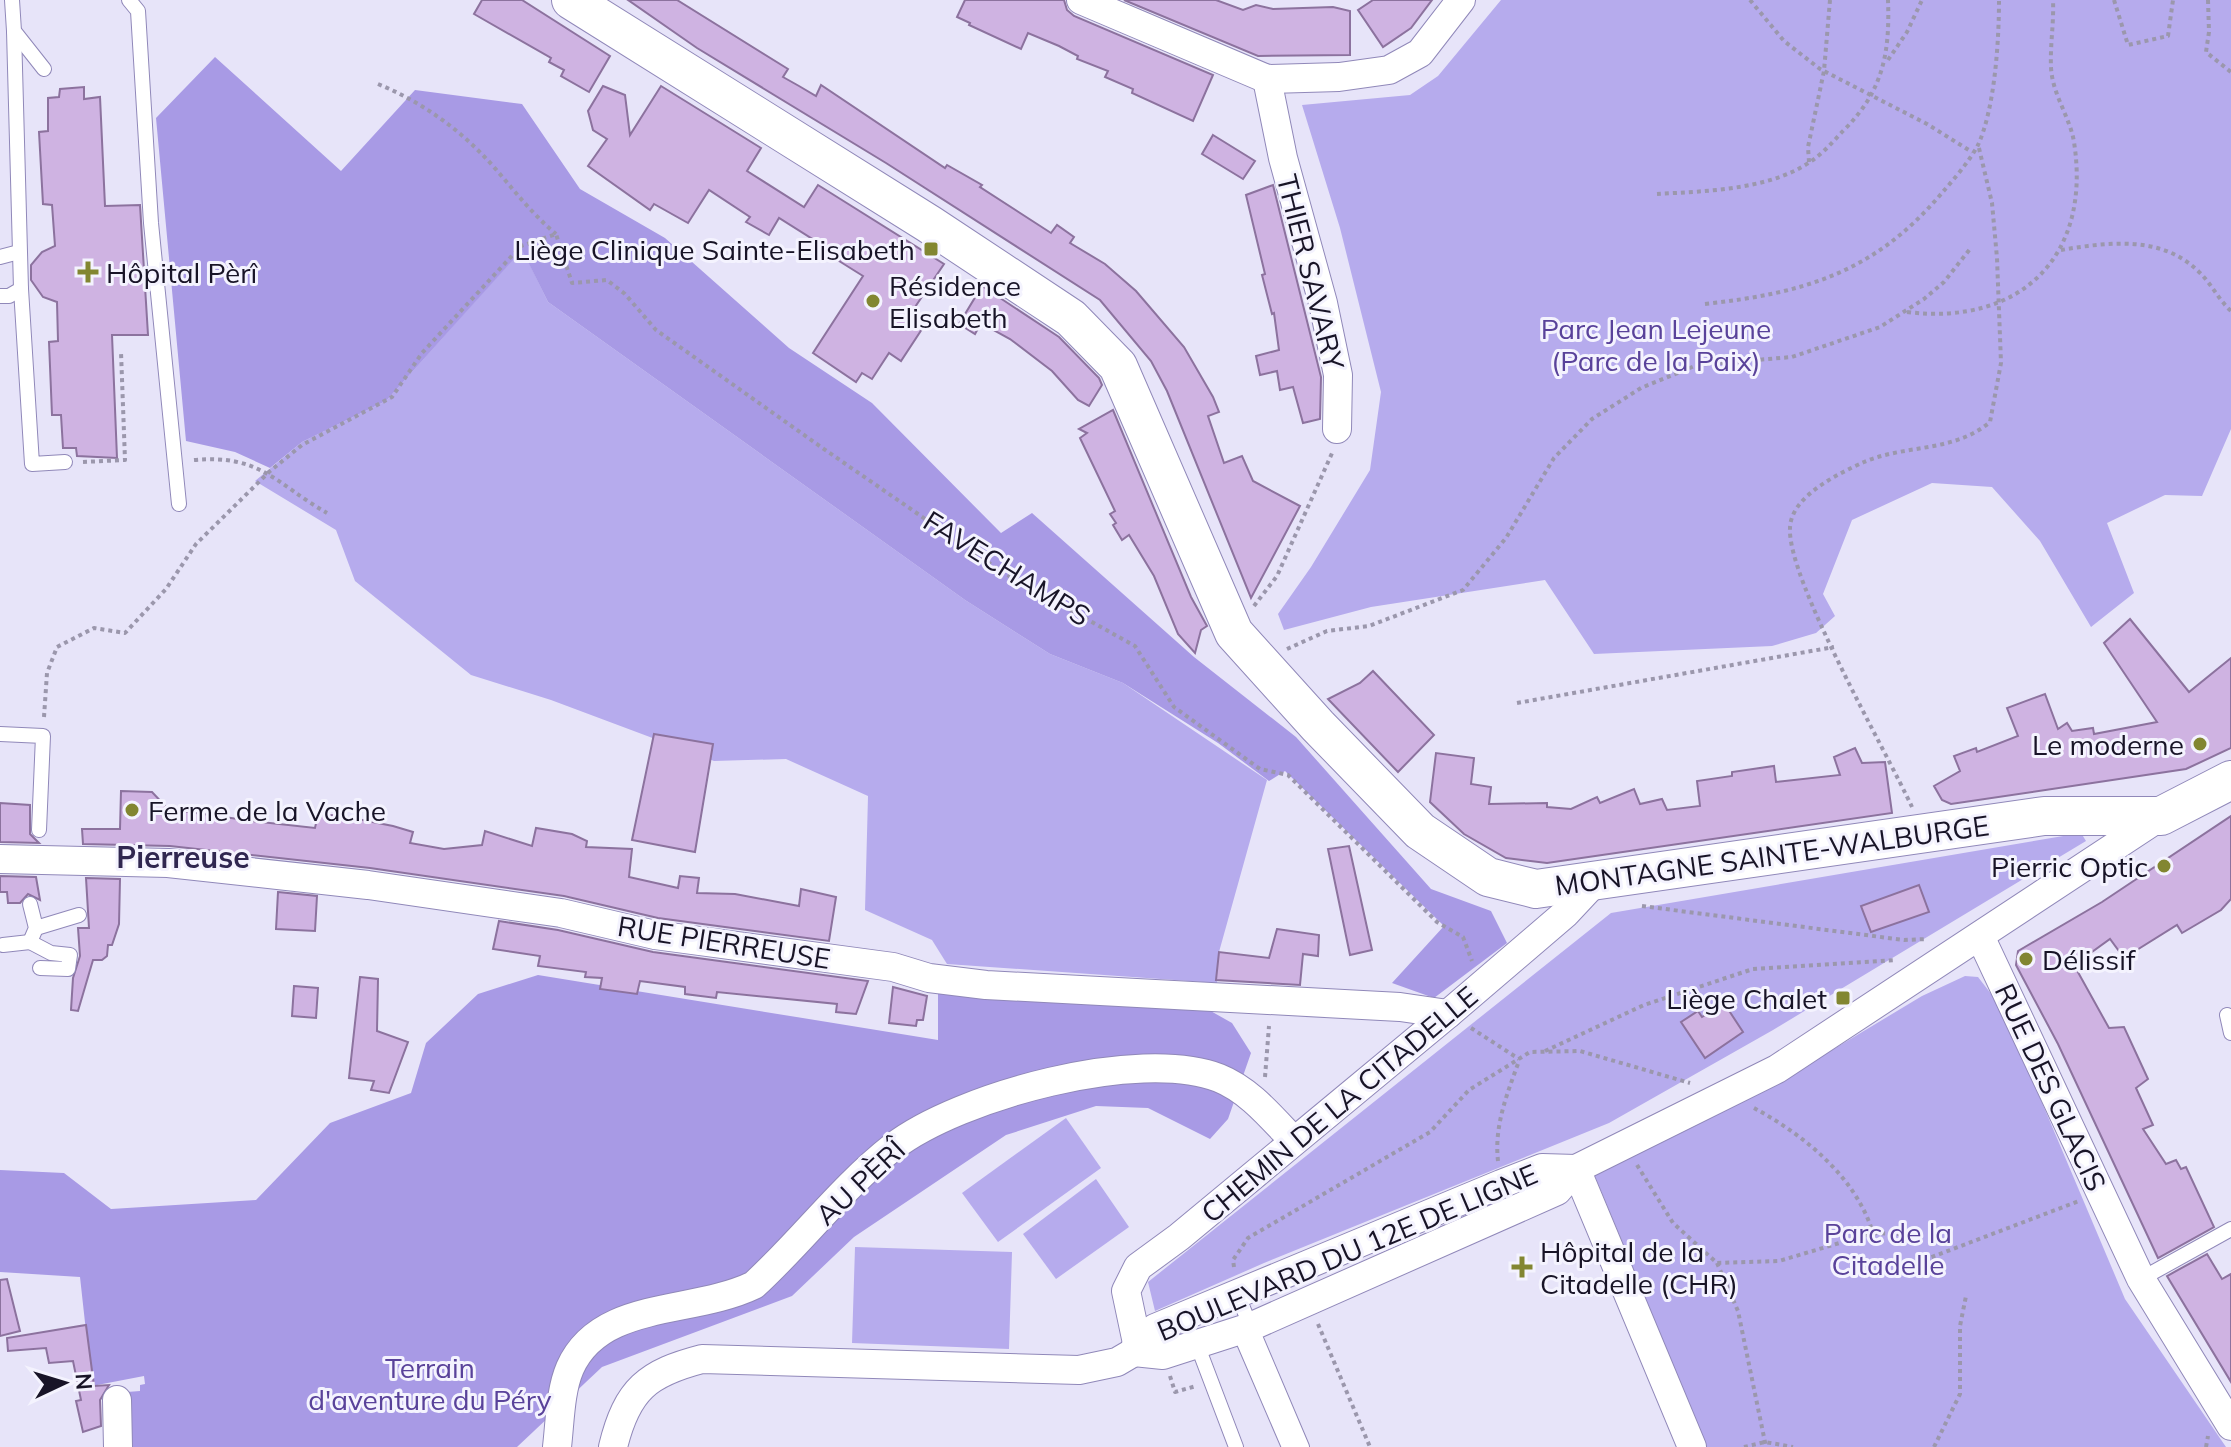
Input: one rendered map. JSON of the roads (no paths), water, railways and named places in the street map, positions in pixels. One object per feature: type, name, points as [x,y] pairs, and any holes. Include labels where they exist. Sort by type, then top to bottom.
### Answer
[{"type":"street","name":"MONTAGNE SAINTE-WALBURGE","points":[[571,0],[929,224],[1071,318],[1118,366],[1234,633],[1420,831],[1488,877],[1536,889],[2044,816],[2161,816]]},
{"type":"street","points":[[1081,0],[1267,79],[1339,77],[1389,70],[1420,53],[1461,0]]},
{"type":"street","name":"THIER SAVARY","points":[[1267,79],[1338,375],[1337,429]]},
{"type":"street","points":[[1980,936],[2161,816],[2231,780]]},
{"type":"street","name":"RUE PIERREUSE","points":[[0,859],[38,854],[168,863],[368,885],[561,913],[655,935],[893,967],[929,978],[986,985],[1400,1007],[1448,1014]]},
{"type":"street","name":"CHEMIN DE LA CITADELLE","points":[[1135,1347],[1126,1291],[1138,1267],[1179,1237],[1448,1014],[1566,913],[1595,882]]},
{"type":"street","name":"BOULEVARD DU 12E DE LIGNE","points":[[1576,1169],[1542,1168],[1501,1184],[1155,1328],[1135,1347],[1153,1357],[1244,1329],[1557,1191],[1576,1169],[1777,1069],[1980,936]]},
{"type":"street","name":"RUE DES GLACIS","points":[[1980,936],[2141,1279],[2231,1426]]},
{"type":"street","name":"AU PÈRÎ","points":[[557,1447],[569,1369],[585,1342],[597,1330],[629,1318],[728,1297],[754,1285],[880,1158],[910,1135],[953,1112],[1088,1075],[1166,1066],[1221,1079],[1258,1103],[1293,1140]]},
{"type":"street","points":[[1576,1169],[1692,1447]]},
{"type":"street","points":[[613,1447],[630,1403],[655,1373],[702,1359],[1079,1370],[1117,1362],[1135,1347]]},
{"type":"street","points":[[117,1400],[118,1447]]},
{"type":"lane","points":[[12,0],[19,252],[32,464],[65,462]]},
{"type":"lane","points":[[129,0],[138,11],[151,223],[179,504]]},
{"type":"lane","points":[[14,31],[44,69]]},
{"type":"lane","points":[[0,257],[19,252]]},
{"type":"lane","points":[[0,296],[9,296],[21,289]]},
{"type":"lane","points":[[0,734],[43,736],[39,830]]},
{"type":"lane","points":[[30,904],[33,935],[51,953],[70,955],[68,969],[40,968]]},
{"type":"lane","points":[[3,945],[79,915]]},
{"type":"lane","points":[[2227,1015],[2231,1033]]},
{"type":"lane","points":[[2141,1279],[2231,1229]]},
{"type":"lane","points":[[1237,1294],[1244,1329],[1289,1447]]},
{"type":"lane","points":[[1187,1315],[1236,1447]]},
{"type":"lane","points":[[1244,1329],[1302,1447]]},
{"type":"place","name":"Liège Clinique Sainte-Elisabeth","points":[[931,249]]},
{"type":"place","name":"Hôpital Pèrî","points":[[88,272]]},
{"type":"place","name":"Résidence Elisabeth","points":[[873,301]]},
{"type":"place","name":"Le moderne","points":[[2200,744]]},
{"type":"place","name":"Ferme de la Vache","points":[[132,810]]},
{"type":"place","name":"Pierric Optic","points":[[2164,866]]},
{"type":"place","name":"Délissif","points":[[2026,959]]},
{"type":"place","name":"Liège Chalet","points":[[1843,998]]},
{"type":"place","name":"Hôpital de la Citadelle (CHR)","points":[[1522,1267]]},
{"type":"district","name":"Pierreuse","points":[[183,857]]},
{"type":"park label","name":"Parc Jean Lejeune (Parc de la Paix)","points":[[1656,344]]},
{"type":"park label","name":"Parc de la Citadelle","points":[[1888,1248]]},
{"type":"park label","name":"Terrain d'aventure du Péry","points":[[430,1383]]}]
